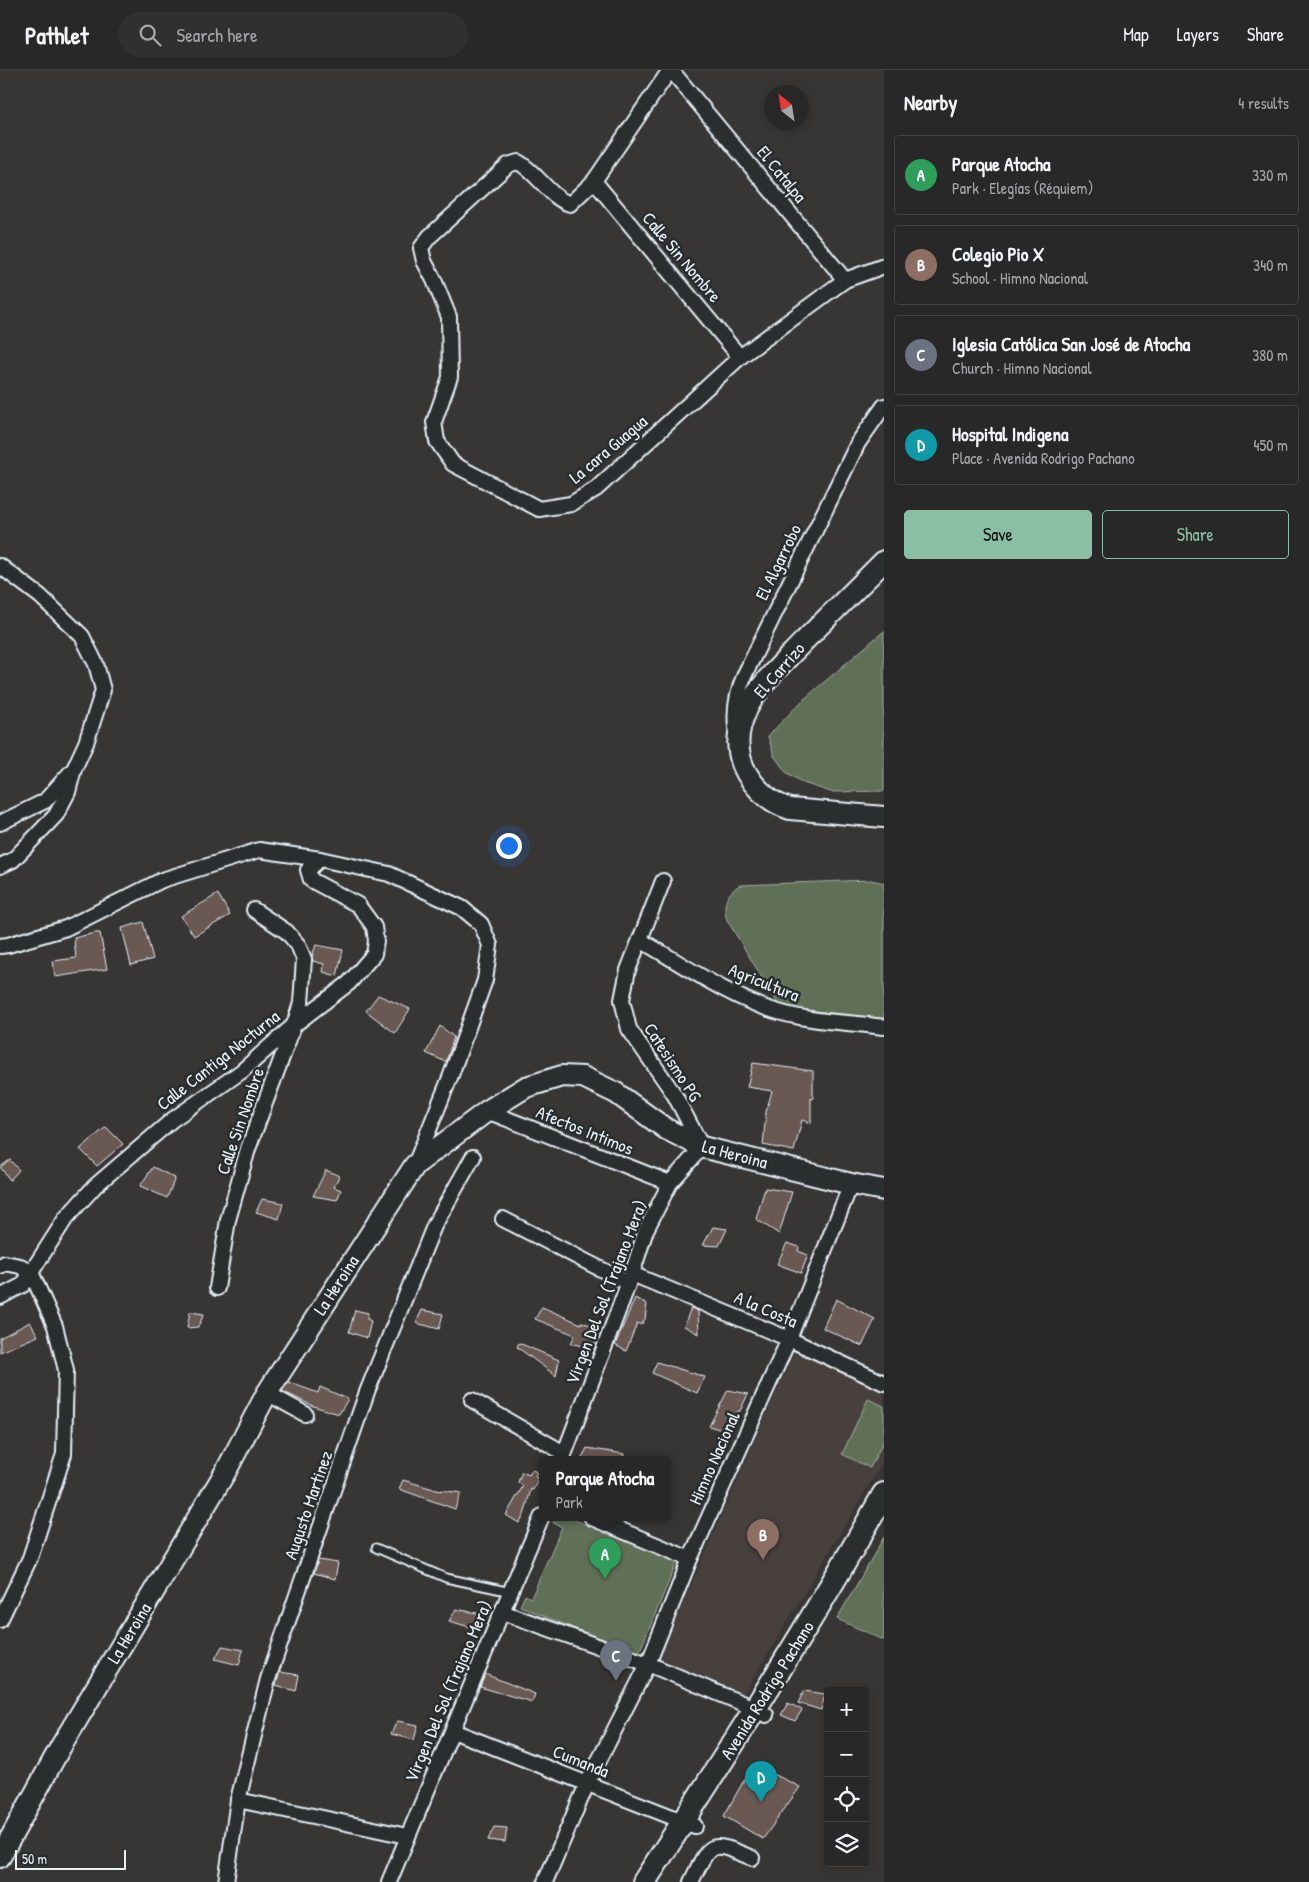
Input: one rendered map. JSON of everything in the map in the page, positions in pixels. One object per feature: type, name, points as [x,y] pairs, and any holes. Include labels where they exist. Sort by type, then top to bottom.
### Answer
[{"type":"main road","name":"Avenida Rodrigo Pachano","points":[[761,1712],[884,1494]]},
{"type":"main road","name":"Avenida Rodrigo Pachano","points":[[644,1882],[689,1824],[884,1522]]},
{"type":"main road","name":"Avenida Rodrigo Pachano","points":[[660,1882],[689,1824]]},
{"type":"street","points":[[594,181],[671,70]]},
{"type":"street","name":"El Catalpa","points":[[671,70],[845,280]]},
{"type":"street","name":"La cara Guagua","points":[[594,181],[570,204],[561,201],[528,168],[518,162],[508,165],[429,237],[421,248],[424,261],[434,280],[448,317],[450,377],[434,422],[437,441],[453,464],[539,509],[571,504],[596,488],[740,357],[845,280],[884,266]]},
{"type":"street","name":"Calle Sin Nombre","points":[[594,181],[740,357]]},
{"type":"street","name":"El Algarrobo","points":[[738,745],[735,718],[741,684],[745,674],[858,443],[884,406]]},
{"type":"street","name":"El Carrizo","points":[[884,561],[770,676],[746,709],[741,724],[738,745],[738,752],[752,783],[761,793],[776,804],[790,809],[884,817]]},
{"type":"street","points":[[0,566],[40,596],[82,636],[96,664],[103,690],[86,743],[74,769],[68,792],[56,816],[13,860],[0,866]]},
{"type":"street","points":[[0,823],[44,801],[74,769]]},
{"type":"street","points":[[0,946],[66,928],[162,880],[260,850],[320,859],[389,874],[462,908],[482,924],[490,945],[485,980],[451,1075],[415,1166]]},
{"type":"street","name":"Calle Cantiga Nocturna","points":[[0,1297],[23,1285],[66,1218],[95,1186],[172,1120],[242,1071],[294,1025],[348,983],[374,954],[376,941],[374,927],[358,905],[311,880],[308,870],[320,859]]},
{"type":"street","name":"Catesismo PG","points":[[663,881],[628,970],[622,1000],[629,1028],[674,1094],[702,1148]]},
{"type":"street","name":"Calle Sin Nombre","points":[[217,1288],[228,1220],[248,1149],[301,1002],[304,959],[298,945],[287,932],[254,910]]},
{"type":"street","name":"Agricultura","points":[[640,940],[739,996],[774,1011],[809,1019],[884,1027]]},
{"type":"street","name":"La Heroina","points":[[0,1857],[60,1748],[226,1471],[267,1393],[415,1166],[487,1111],[526,1087],[562,1076],[583,1077],[616,1093],[666,1128],[702,1148],[851,1184],[884,1190]]},
{"type":"street","name":"Afectos Intimos","points":[[487,1111],[670,1183]]},
{"type":"street","name":"Virgen Del Sol (Trajano Mera)","points":[[563,1456],[630,1278],[646,1230],[670,1183],[702,1148]]},
{"type":"street","name":"Augusto Martinez","points":[[226,1882],[238,1800],[268,1679],[367,1392],[434,1226],[474,1157]]},
{"type":"street","name":"Himno Nacional","points":[[545,1882],[587,1784],[648,1664],[690,1559],[788,1339],[851,1184]]},
{"type":"street","name":"A la Costa","points":[[503,1219],[630,1278],[788,1339],[884,1383]]},
{"type":"street","points":[[0,1266],[5,1263],[20,1266],[31,1272],[56,1326],[66,1370],[64,1454],[30,1558],[0,1620]]},
{"type":"street","points":[[267,1393],[305,1414]]},
{"type":"street","points":[[472,1400],[563,1456]]},
{"type":"street","name":"Virgen Del Sol (Trajano Mera)","points":[[389,1882],[540,1521]]},
{"type":"street","points":[[599,1521],[690,1559]]},
{"type":"street","points":[[502,1612],[648,1664],[761,1712]]},
{"type":"street","name":"Cumanda","points":[[453,1731],[689,1824]]},
{"type":"street","points":[[238,1800],[407,1836]]},
{"type":"street","points":[[691,1882],[708,1849],[716,1845],[724,1846],[752,1858]]},
{"type":"lane","points":[[376,1548],[446,1578],[511,1592]]},
{"type":"shaded area","points":[[795,1350],[884,1394],[884,1460],[742,1697],[658,1660]]},
{"type":"green space","points":[[884,631],[884,791],[831,792],[803,783],[786,772],[774,756],[768,736],[802,701]]},
{"type":"green space","points":[[871,880],[884,883],[884,1019],[780,1007],[727,920],[725,905],[728,896],[740,885]]},
{"type":"green space","points":[[868,1399],[884,1406],[884,1440],[870,1468],[842,1454]]},
{"type":"green space","points":[[554,1521],[577,1521],[677,1562],[638,1655],[520,1606],[525,1595],[531,1598],[562,1527],[553,1523]]},
{"type":"green space","points":[[884,1537],[884,1640],[837,1619]]},
{"type":"building","points":[[218,894],[230,915],[194,936],[181,916]]},
{"type":"building","points":[[143,922],[153,959],[131,965],[122,928]]},
{"type":"building","points":[[100,933],[107,969],[55,977],[53,961],[76,958],[74,938]]},
{"type":"building","points":[[316,945],[343,950],[337,976],[323,972],[324,964],[313,961],[312,956]]},
{"type":"building","points":[[378,995],[410,1009],[395,1033],[366,1011]]},
{"type":"building","points":[[440,1026],[454,1037],[446,1062],[426,1053]]},
{"type":"building","points":[[753,1063],[813,1071],[811,1123],[802,1120],[794,1151],[763,1145],[766,1112],[772,1091],[747,1087]]},
{"type":"building","points":[[106,1127],[123,1144],[97,1166],[80,1149]]},
{"type":"building","points":[[10,1160],[19,1170],[10,1180],[0,1167]]},
{"type":"building","points":[[153,1167],[175,1178],[167,1198],[140,1186]]},
{"type":"building","points":[[326,1170],[339,1176],[334,1187],[341,1190],[337,1200],[313,1196]]},
{"type":"building","points":[[765,1188],[792,1192],[779,1234],[756,1219]]},
{"type":"building","points":[[262,1199],[283,1203],[279,1219],[256,1212]]},
{"type":"building","points":[[713,1227],[727,1229],[719,1246],[703,1245]]},
{"type":"building","points":[[787,1243],[799,1247],[798,1251],[808,1255],[801,1273],[777,1264]]},
{"type":"building","points":[[635,1298],[647,1304],[645,1319],[641,1325],[637,1323],[626,1351],[615,1345]]},
{"type":"building","points":[[836,1299],[875,1319],[862,1346],[823,1328]]},
{"type":"building","points":[[542,1307],[581,1324],[581,1322],[597,1327],[594,1349],[571,1343],[575,1335],[535,1319]]},
{"type":"building","points":[[691,1308],[698,1311],[699,1334],[684,1326]]},
{"type":"building","points":[[355,1310],[368,1313],[367,1319],[371,1321],[367,1338],[349,1332]]},
{"type":"building","points":[[422,1310],[443,1314],[439,1329],[416,1323]]},
{"type":"building","points":[[190,1312],[204,1314],[198,1327],[187,1328]]},
{"type":"building","points":[[30,1322],[38,1336],[0,1352],[0,1338]]},
{"type":"building","points":[[519,1343],[559,1360],[556,1376],[517,1347]]},
{"type":"building","points":[[657,1362],[705,1377],[697,1393],[652,1373]]},
{"type":"building","points":[[288,1382],[318,1393],[320,1387],[348,1399],[339,1414],[313,1406],[282,1391]]},
{"type":"building","points":[[728,1390],[748,1394],[729,1432],[709,1426]]},
{"type":"building","points":[[587,1448],[624,1454],[624,1456],[583,1456]]},
{"type":"building","points":[[532,1470],[537,1472],[535,1477],[538,1478],[533,1490],[531,1489],[524,1515],[519,1523],[506,1515],[523,1486],[518,1482],[522,1472],[529,1475]]},
{"type":"building","points":[[403,1480],[440,1491],[461,1493],[455,1509],[399,1489]]},
{"type":"building","points":[[318,1560],[338,1563],[335,1579],[314,1573]]},
{"type":"building","points":[[456,1609],[477,1613],[473,1628],[449,1621]]},
{"type":"building","points":[[222,1646],[243,1650],[239,1665],[215,1659]]},
{"type":"building","points":[[280,1672],[299,1675],[296,1691],[276,1685]]},
{"type":"building","points":[[485,1674],[535,1694],[532,1702],[480,1687]]},
{"type":"building","points":[[804,1691],[824,1694],[821,1710],[798,1703]]},
{"type":"building","points":[[788,1703],[802,1710],[795,1721],[781,1715]]},
{"type":"building","points":[[397,1721],[418,1725],[414,1740],[391,1734]]},
{"type":"building","points":[[753,1764],[800,1787],[763,1839],[724,1816]]},
{"type":"building","points":[[494,1827],[507,1828],[505,1842],[488,1840]]},
{"type":"place","name":"Colegio Pio X","points":[[763,1560]]},
{"type":"place","name":"Parque Atocha","points":[[605,1579]]},
{"type":"place","name":"Iglesia Católica San José de Atocha","points":[[616,1681]]},
{"type":"place","name":"Hospital Indigena","points":[[761,1802]]}]
